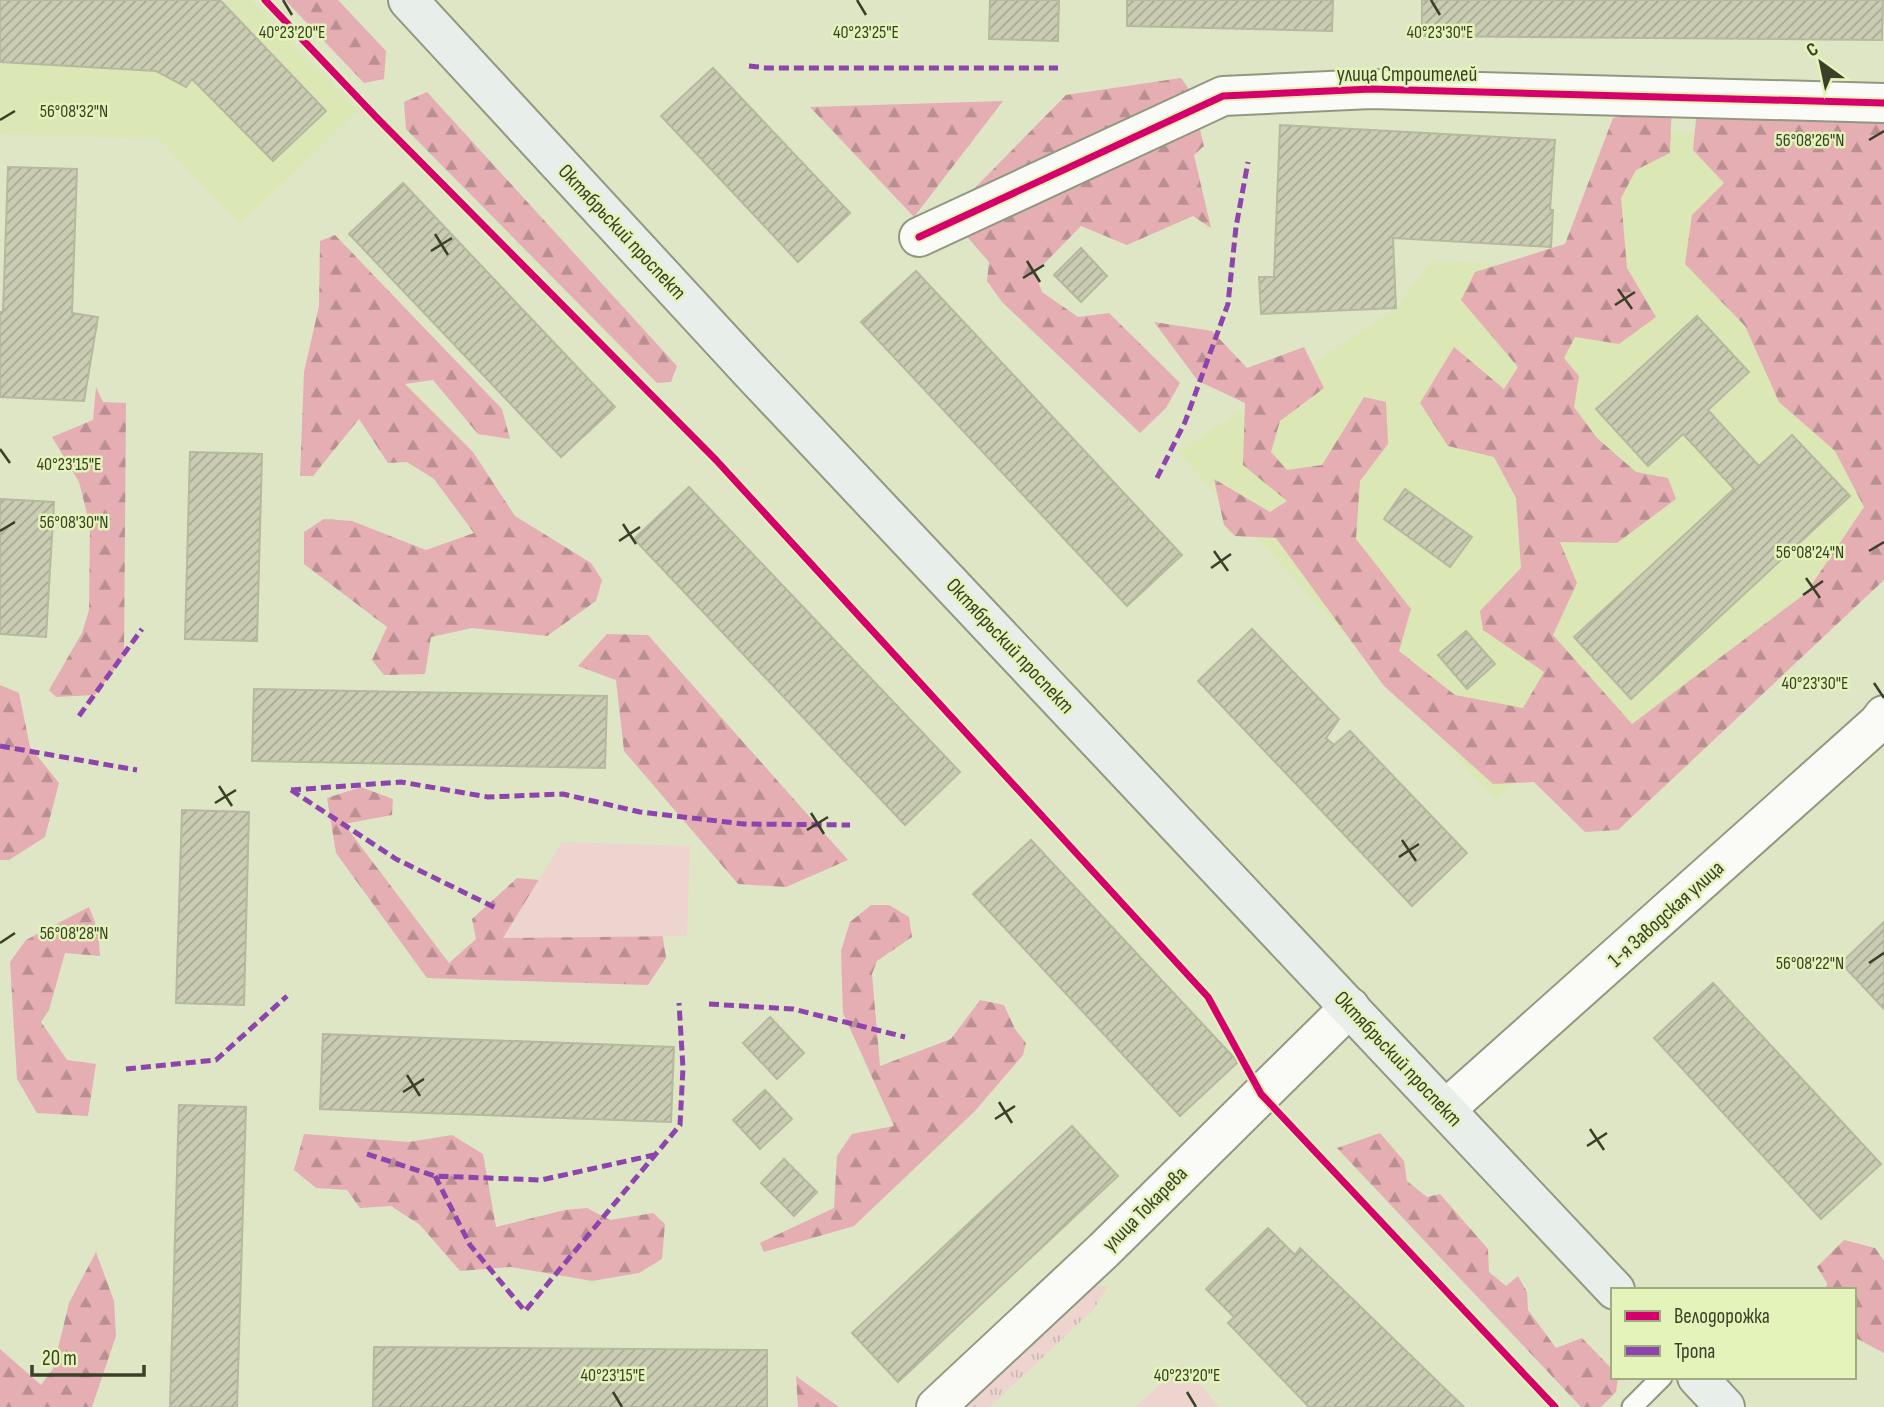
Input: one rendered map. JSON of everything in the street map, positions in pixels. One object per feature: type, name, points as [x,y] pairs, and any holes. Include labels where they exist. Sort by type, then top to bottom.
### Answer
[{"type":"main road","name":"Октябрьский проспект","points":[[408,0],[752,373],[1613,1288]]},
{"type":"main road","points":[[1700,1379],[1726,1407]]},
{"type":"street","name":"улица Строителей","points":[[919,237],[1223,96],[1371,89],[1884,103]]},
{"type":"street","name":"1-я Заводская улица","points":[[1446,1110],[1746,843],[1884,715]]},
{"type":"street","name":"улица Токарева","points":[[936,1407],[1104,1250],[1350,1007]]},
{"type":"lane","points":[[1632,1407],[1660,1379]]},
{"type":"shaded area","points":[[0,0],[251,0],[358,111],[240,225],[159,139],[0,134]]},
{"type":"shaded area","points":[[1624,131],[1881,135],[1877,565],[1598,829],[1540,762],[1496,800],[1178,452],[1396,308],[1432,260],[1565,269]]},
{"type":"green space","points":[[285,0],[338,0],[386,51],[384,79],[364,83]]},
{"type":"green space","points":[[1181,78],[1191,92],[1204,146],[1194,155],[1211,228],[1193,216],[1127,245],[1081,226],[1035,273],[1042,292],[1078,317],[1109,313],[1180,383],[1166,408],[1140,433],[1002,302],[987,281],[989,262],[956,224],[959,204],[1066,95]]},
{"type":"green space","points":[[427,92],[677,366],[671,382],[657,383],[406,129],[404,102]]},
{"type":"green space","points":[[1698,99],[1884,100],[1884,580],[1618,830],[1585,832],[1534,782],[1493,784],[1384,686],[1276,538],[1235,536],[1224,525],[1214,479],[1270,512],[1287,501],[1243,465],[1245,403],[1198,381],[1154,322],[1212,331],[1247,368],[1304,347],[1324,388],[1280,421],[1271,452],[1287,470],[1322,465],[1364,397],[1386,402],[1388,444],[1360,481],[1356,539],[1411,609],[1399,651],[1455,695],[1523,708],[1544,672],[1483,630],[1480,611],[1521,568],[1516,498],[1494,457],[1448,446],[1420,403],[1454,347],[1504,389],[1518,367],[1461,300],[1475,272],[1565,244],[1613,118],[1672,102],[1670,153],[1636,170],[1621,198],[1627,268],[1656,317],[1619,344],[1575,337],[1564,358],[1579,376],[1574,407],[1597,438],[1636,472],[1668,478],[1676,499],[1617,543],[1560,542],[1577,583],[1553,635],[1632,724],[1806,593],[1864,507],[1835,451],[1779,402],[1745,326],[1685,264],[1692,215],[1724,183],[1693,150]]},
{"type":"green space","points":[[1003,101],[914,217],[810,107]]},
{"type":"green space","points":[[335,235],[502,409],[510,439],[478,434],[433,380],[405,384],[473,452],[515,516],[591,563],[602,580],[596,601],[547,636],[472,628],[431,637],[425,674],[384,675],[372,660],[387,627],[304,564],[304,532],[324,519],[352,521],[426,550],[474,533],[434,479],[407,462],[388,463],[359,419],[313,476],[300,476],[304,372],[319,306],[320,241]]},
{"type":"green space","points":[[96,387],[103,402],[126,403],[124,657],[95,695],[56,697],[49,690],[82,633],[89,610],[90,525],[79,482],[52,437],[93,420]]},
{"type":"green space","points":[[607,634],[648,635],[848,860],[786,887],[738,884],[624,751],[616,680],[578,666]]},
{"type":"green space","points":[[0,685],[19,693],[30,747],[59,783],[45,837],[9,860],[0,860]]},
{"type":"green space","points":[[361,787],[393,799],[392,815],[344,824],[449,963],[476,939],[472,919],[517,878],[539,880],[659,912],[666,958],[648,985],[427,978],[336,853],[327,798]]},
{"type":"green space","points":[[562,842],[690,846],[687,936],[503,938]]},
{"type":"green space","points":[[871,905],[889,905],[909,917],[912,937],[877,961],[872,974],[880,1066],[951,1039],[980,1000],[1004,1005],[1015,1029],[1026,1043],[1023,1055],[975,1111],[854,1226],[764,1252],[760,1243],[834,1208],[837,1156],[852,1134],[894,1126],[843,1013],[841,951],[850,922]]},
{"type":"green space","points":[[89,907],[98,930],[100,956],[65,953],[49,1010],[41,1022],[67,1060],[96,1064],[88,1116],[37,1113],[17,1079],[10,962],[26,940]]},
{"type":"green space","points":[[1380,1133],[1404,1161],[1407,1181],[1427,1197],[1440,1194],[1488,1249],[1489,1272],[1506,1286],[1518,1276],[1527,1292],[1528,1310],[1556,1348],[1582,1338],[1611,1368],[1611,1379],[1618,1379],[1616,1392],[1601,1407],[1581,1407],[1337,1148]]},
{"type":"green space","points":[[304,1134],[409,1142],[452,1135],[483,1154],[496,1227],[565,1210],[587,1208],[610,1220],[653,1213],[665,1224],[662,1259],[639,1273],[592,1281],[511,1267],[460,1271],[420,1225],[391,1206],[360,1208],[347,1190],[316,1188],[294,1170]]},
{"type":"green space","points":[[1844,1240],[1875,1248],[1884,1261],[1884,1353],[1856,1338],[1856,1288],[1826,1288],[1827,1283],[1817,1267]]},
{"type":"green space","points":[[96,1252],[114,1301],[116,1336],[92,1407],[0,1407],[0,1349],[41,1385],[53,1369],[69,1303]]},
{"type":"green space","points":[[1089,1286],[1108,1286],[1094,1309],[990,1407],[953,1407]]},
{"type":"green space","points":[[1183,1364],[1219,1407],[1135,1407]]},
{"type":"green space","points":[[796,1376],[839,1407],[798,1407]]},
{"type":"building","points":[[0,0],[220,0],[326,111],[273,161],[192,79],[186,87],[156,71],[0,62]]},
{"type":"building","points":[[990,0],[1059,0],[1058,41],[989,39]]},
{"type":"building","points":[[1127,0],[1333,0],[1332,31],[1127,26]]},
{"type":"building","points":[[1422,0],[1883,0],[1882,40],[1422,36]]},
{"type":"building","points":[[713,68],[850,213],[798,262],[661,116]]},
{"type":"building","points":[[1280,125],[1555,140],[1550,210],[1553,210],[1551,247],[1393,238],[1396,308],[1261,314],[1259,277],[1274,277]]},
{"type":"building","points":[[8,167],[77,169],[72,313],[98,317],[84,401],[0,397],[0,312],[3,312]]},
{"type":"building","points":[[403,183],[615,407],[561,457],[349,234]]},
{"type":"building","points":[[1081,248],[1107,276],[1081,302],[1054,275]]},
{"type":"building","points":[[916,271],[1182,555],[1127,606],[861,322]]},
{"type":"building","points":[[1697,316],[1749,372],[1708,410],[1759,466],[1792,435],[1850,496],[1631,699],[1574,637],[1734,489],[1683,434],[1648,466],[1596,409]]},
{"type":"building","points":[[190,452],[262,454],[257,641],[185,639]]},
{"type":"building","points":[[689,487],[960,772],[905,825],[634,539]]},
{"type":"building","points":[[1405,489],[1472,537],[1450,567],[1384,519]]},
{"type":"building","points":[[0,499],[54,502],[46,637],[0,634]]},
{"type":"building","points":[[1252,629],[1339,719],[1326,738],[1334,745],[1350,731],[1467,853],[1412,906],[1198,681]]},
{"type":"building","points":[[1466,631],[1495,664],[1467,689],[1438,655]]},
{"type":"building","points":[[254,689],[607,696],[605,768],[252,761]]},
{"type":"building","points":[[182,810],[249,812],[244,1005],[176,1003]]},
{"type":"building","points":[[1031,840],[1238,1062],[1180,1116],[973,894]]},
{"type":"building","points":[[1884,922],[1884,1009],[1841,963]]},
{"type":"building","points":[[1713,983],[1881,1164],[1821,1219],[1654,1038]]},
{"type":"building","points":[[770,1017],[804,1053],[777,1079],[743,1043]]},
{"type":"building","points":[[323,1034],[674,1047],[671,1122],[320,1109]]},
{"type":"building","points":[[765,1090],[792,1119],[760,1149],[733,1120]]},
{"type":"building","points":[[179,1105],[246,1107],[237,1407],[170,1407]]},
{"type":"building","points":[[1072,1126],[1118,1176],[898,1382],[852,1333]]},
{"type":"building","points":[[784,1159],[817,1192],[794,1216],[761,1183]]},
{"type":"building","points":[[1268,1228],[1295,1255],[1300,1248],[1464,1407],[1309,1407],[1228,1323],[1234,1317],[1206,1289]]},
{"type":"building","points":[[374,1347],[767,1350],[767,1407],[373,1407]]},
{"type":"marked path","points":[[749,66],[1058,68]]},
{"type":"marked path","points":[[1157,478],[1185,422],[1228,304],[1236,227],[1248,162]]},
{"type":"marked path","points":[[79,716],[142,629]]},
{"type":"marked path","points":[[0,746],[137,770]]},
{"type":"marked path","points":[[291,790],[401,782],[488,797],[563,794],[640,812],[744,824],[850,825]]},
{"type":"marked path","points":[[291,790],[396,859],[498,909]]},
{"type":"marked path","points":[[126,1069],[216,1060],[287,996]]},
{"type":"marked path","points":[[435,1176],[470,1245],[525,1311],[680,1125],[683,1068],[679,1003]]},
{"type":"marked path","points":[[709,1004],[793,1009],[905,1037]]},
{"type":"marked path","points":[[367,1154],[435,1176],[541,1180],[654,1155]]},
{"type":"cycle path","points":[[265,0],[377,118],[716,460],[1208,997],[1261,1094],[1555,1407]]},
{"type":"cycle path","points":[[919,237],[1223,96],[1371,89],[1884,103]]}]
